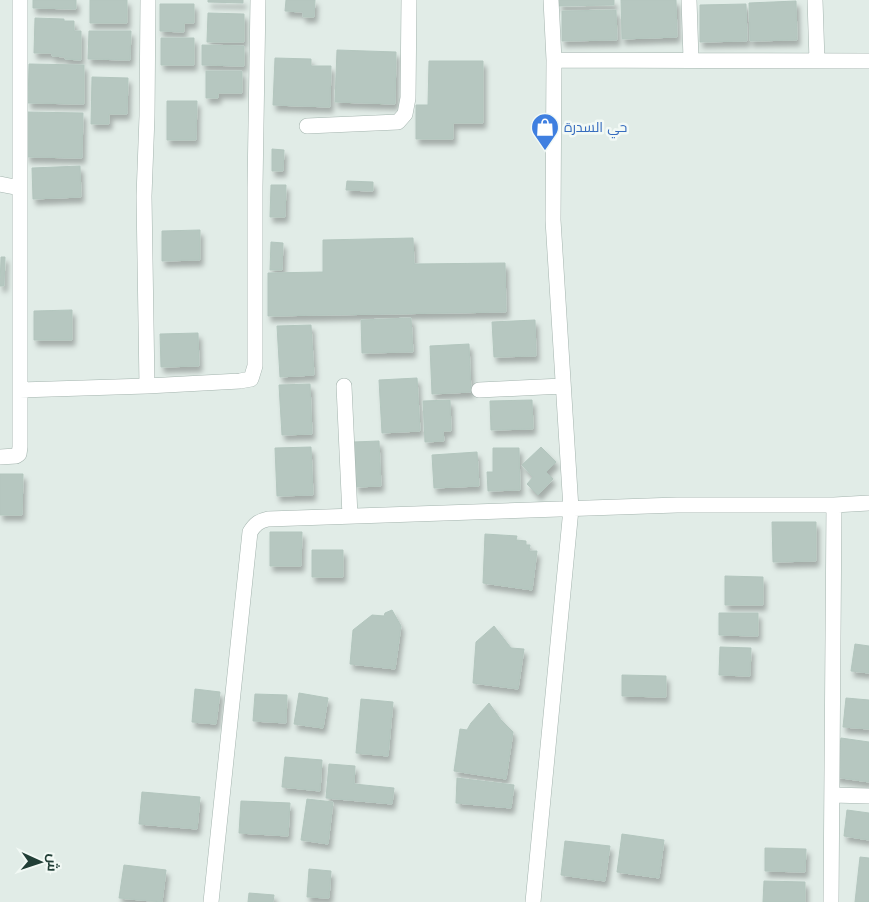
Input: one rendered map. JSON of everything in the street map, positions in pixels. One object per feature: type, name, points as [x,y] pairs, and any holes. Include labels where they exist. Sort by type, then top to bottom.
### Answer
[{"type":"street","points":[[0,457],[16,456],[19,454],[20,0]]},
{"type":"street","points":[[147,386],[144,196],[148,0]]},
{"type":"street","points":[[20,390],[147,386],[252,379],[255,366],[258,0]]},
{"type":"street","points":[[307,126],[398,122],[405,114],[408,98],[409,0]]},
{"type":"street","points":[[533,902],[571,509],[553,220],[554,60],[551,0]]},
{"type":"street","points":[[689,0],[691,60]]},
{"type":"street","points":[[815,0],[817,60]]},
{"type":"street","points":[[554,60],[869,61]]},
{"type":"street","points":[[0,184],[20,188]]},
{"type":"street","points":[[344,386],[350,516]]},
{"type":"street","points":[[479,390],[563,386]]},
{"type":"street","points":[[211,902],[250,532],[254,524],[268,519],[350,516],[677,505],[834,505],[869,503]]},
{"type":"street","points":[[831,902],[834,505]]},
{"type":"street","points":[[832,795],[869,796]]},
{"type":"building","points":[[33,0],[76,0],[76,9],[33,8]]},
{"type":"building","points":[[90,0],[127,0],[127,23],[90,23]]},
{"type":"building","points":[[208,0],[243,0],[243,3],[208,2]]},
{"type":"building","points":[[286,0],[315,0],[314,17],[303,17],[303,12],[285,11]]},
{"type":"building","points":[[559,0],[614,0],[614,5],[559,6]]},
{"type":"building","points":[[621,0],[676,0],[677,37],[622,39]]},
{"type":"building","points":[[796,1],[797,40],[750,41],[749,3]]},
{"type":"building","points":[[160,4],[194,4],[194,23],[184,23],[184,32],[160,31]]},
{"type":"building","points":[[746,4],[747,41],[700,42],[700,5]]},
{"type":"building","points":[[616,10],[617,40],[562,41],[562,11]]},
{"type":"building","points":[[208,13],[244,14],[244,42],[207,42]]},
{"type":"building","points":[[35,18],[74,21],[74,31],[81,31],[81,60],[52,56],[52,53],[34,53]]},
{"type":"building","points":[[89,31],[131,31],[130,60],[88,59]]},
{"type":"building","points":[[161,38],[194,38],[194,65],[161,65]]},
{"type":"building","points":[[202,45],[244,46],[244,66],[202,65]]},
{"type":"building","points":[[337,50],[396,52],[395,104],[335,102]]},
{"type":"building","points":[[275,58],[311,59],[311,66],[331,66],[330,107],[273,105]]},
{"type":"building","points":[[429,61],[483,61],[483,123],[453,123],[453,139],[416,139],[416,105],[428,105]]},
{"type":"building","points":[[29,64],[84,65],[84,104],[28,103]]},
{"type":"building","points":[[206,71],[242,71],[242,93],[218,93],[218,98],[206,98]]},
{"type":"building","points":[[92,77],[128,78],[127,114],[109,114],[109,124],[91,124]]},
{"type":"building","points":[[167,101],[197,101],[196,140],[167,140]]},
{"type":"building","points":[[27,112],[83,113],[82,158],[27,157]]},
{"type":"building","points":[[272,149],[284,150],[283,171],[272,171]]},
{"type":"building","points":[[80,166],[81,197],[33,199],[32,168]]},
{"type":"building","points":[[347,181],[373,182],[373,191],[346,190]]},
{"type":"building","points":[[271,185],[286,185],[285,217],[270,217]]},
{"type":"building","points":[[200,230],[200,260],[162,261],[162,231]]},
{"type":"building","points":[[413,238],[414,264],[505,263],[506,312],[268,316],[268,273],[323,272],[323,240]]},
{"type":"building","points":[[271,242],[283,243],[282,270],[270,270]]},
{"type":"building","points":[[1,257],[5,257],[4,286],[0,286]]},
{"type":"building","points":[[72,310],[72,340],[34,340],[34,311]]},
{"type":"building","points":[[411,318],[413,352],[362,353],[361,320]]},
{"type":"building","points":[[535,320],[536,356],[494,357],[492,322]]},
{"type":"building","points":[[311,325],[314,375],[280,377],[277,326]]},
{"type":"building","points":[[198,333],[199,366],[161,367],[160,334]]},
{"type":"building","points":[[469,344],[471,392],[432,394],[430,346]]},
{"type":"building","points":[[417,378],[420,431],[382,433],[379,380]]},
{"type":"building","points":[[310,384],[312,434],[282,435],[279,385]]},
{"type":"building","points":[[450,400],[451,431],[443,431],[444,441],[425,442],[423,401]]},
{"type":"building","points":[[532,400],[533,429],[491,430],[490,401]]},
{"type":"building","points":[[379,441],[381,486],[356,487],[353,442]]},
{"type":"building","points":[[311,447],[313,495],[277,496],[275,448]]},
{"type":"building","points":[[541,447],[556,462],[546,472],[553,479],[538,495],[527,484],[533,477],[522,465]]},
{"type":"building","points":[[493,448],[519,448],[520,490],[488,491],[487,472],[493,472]]},
{"type":"building","points":[[477,452],[479,486],[434,488],[432,455]]},
{"type":"building","points":[[0,474],[23,474],[22,515],[0,515]]},
{"type":"building","points":[[772,522],[816,522],[816,561],[773,562]]},
{"type":"building","points":[[270,532],[302,532],[301,566],[270,566]]},
{"type":"building","points":[[485,534],[517,536],[516,540],[526,541],[526,545],[530,545],[529,551],[537,551],[532,590],[483,583]]},
{"type":"building","points":[[312,550],[343,550],[343,577],[312,577]]},
{"type":"building","points":[[725,576],[763,577],[763,605],[725,605]]},
{"type":"building","points":[[392,610],[401,626],[395,669],[350,664],[353,630],[372,615],[384,616],[385,613]]},
{"type":"building","points":[[719,613],[758,613],[758,636],[719,635]]},
{"type":"building","points":[[494,626],[511,648],[524,649],[518,689],[473,683],[476,642]]},
{"type":"building","points":[[855,644],[869,646],[869,673],[851,671]]},
{"type":"building","points":[[720,647],[751,648],[750,676],[719,675]]},
{"type":"building","points":[[622,675],[666,676],[666,697],[622,696]]},
{"type":"building","points":[[195,689],[220,692],[216,724],[192,722]]},
{"type":"building","points":[[299,693],[328,698],[323,728],[294,724]]},
{"type":"building","points":[[255,694],[287,695],[286,723],[253,721]]},
{"type":"building","points":[[846,698],[869,700],[869,729],[843,727]]},
{"type":"building","points":[[361,699],[393,702],[388,756],[356,753]]},
{"type":"building","points":[[489,703],[501,720],[513,732],[506,779],[454,771],[460,729],[467,730]]},
{"type":"building","points":[[841,738],[869,742],[869,782],[835,777]]},
{"type":"building","points":[[285,757],[322,760],[320,791],[282,787]]},
{"type":"building","points":[[329,764],[355,766],[354,784],[394,788],[392,804],[326,798]]},
{"type":"building","points":[[457,778],[514,785],[511,808],[456,803]]},
{"type":"building","points":[[142,792],[200,797],[197,829],[139,824]]},
{"type":"building","points":[[307,799],[333,802],[328,844],[301,840]]},
{"type":"building","points":[[241,801],[290,803],[288,836],[239,833]]},
{"type":"building","points":[[847,810],[869,813],[869,840],[844,836]]},
{"type":"building","points":[[622,834],[664,840],[659,878],[617,872]]},
{"type":"building","points":[[565,841],[610,846],[605,881],[561,875]]},
{"type":"building","points":[[765,848],[806,849],[805,872],[765,871]]},
{"type":"building","points":[[860,857],[869,858],[869,902],[855,902]]},
{"type":"building","points":[[124,865],[166,870],[162,902],[119,898]]},
{"type":"building","points":[[309,869],[331,871],[329,898],[307,897]]},
{"type":"building","points":[[764,881],[805,882],[805,902],[763,902]]},
{"type":"building","points":[[249,893],[274,895],[273,902],[248,902]]},
{"type":"place","name":"حي السدرة","points":[[545,151]]}]
